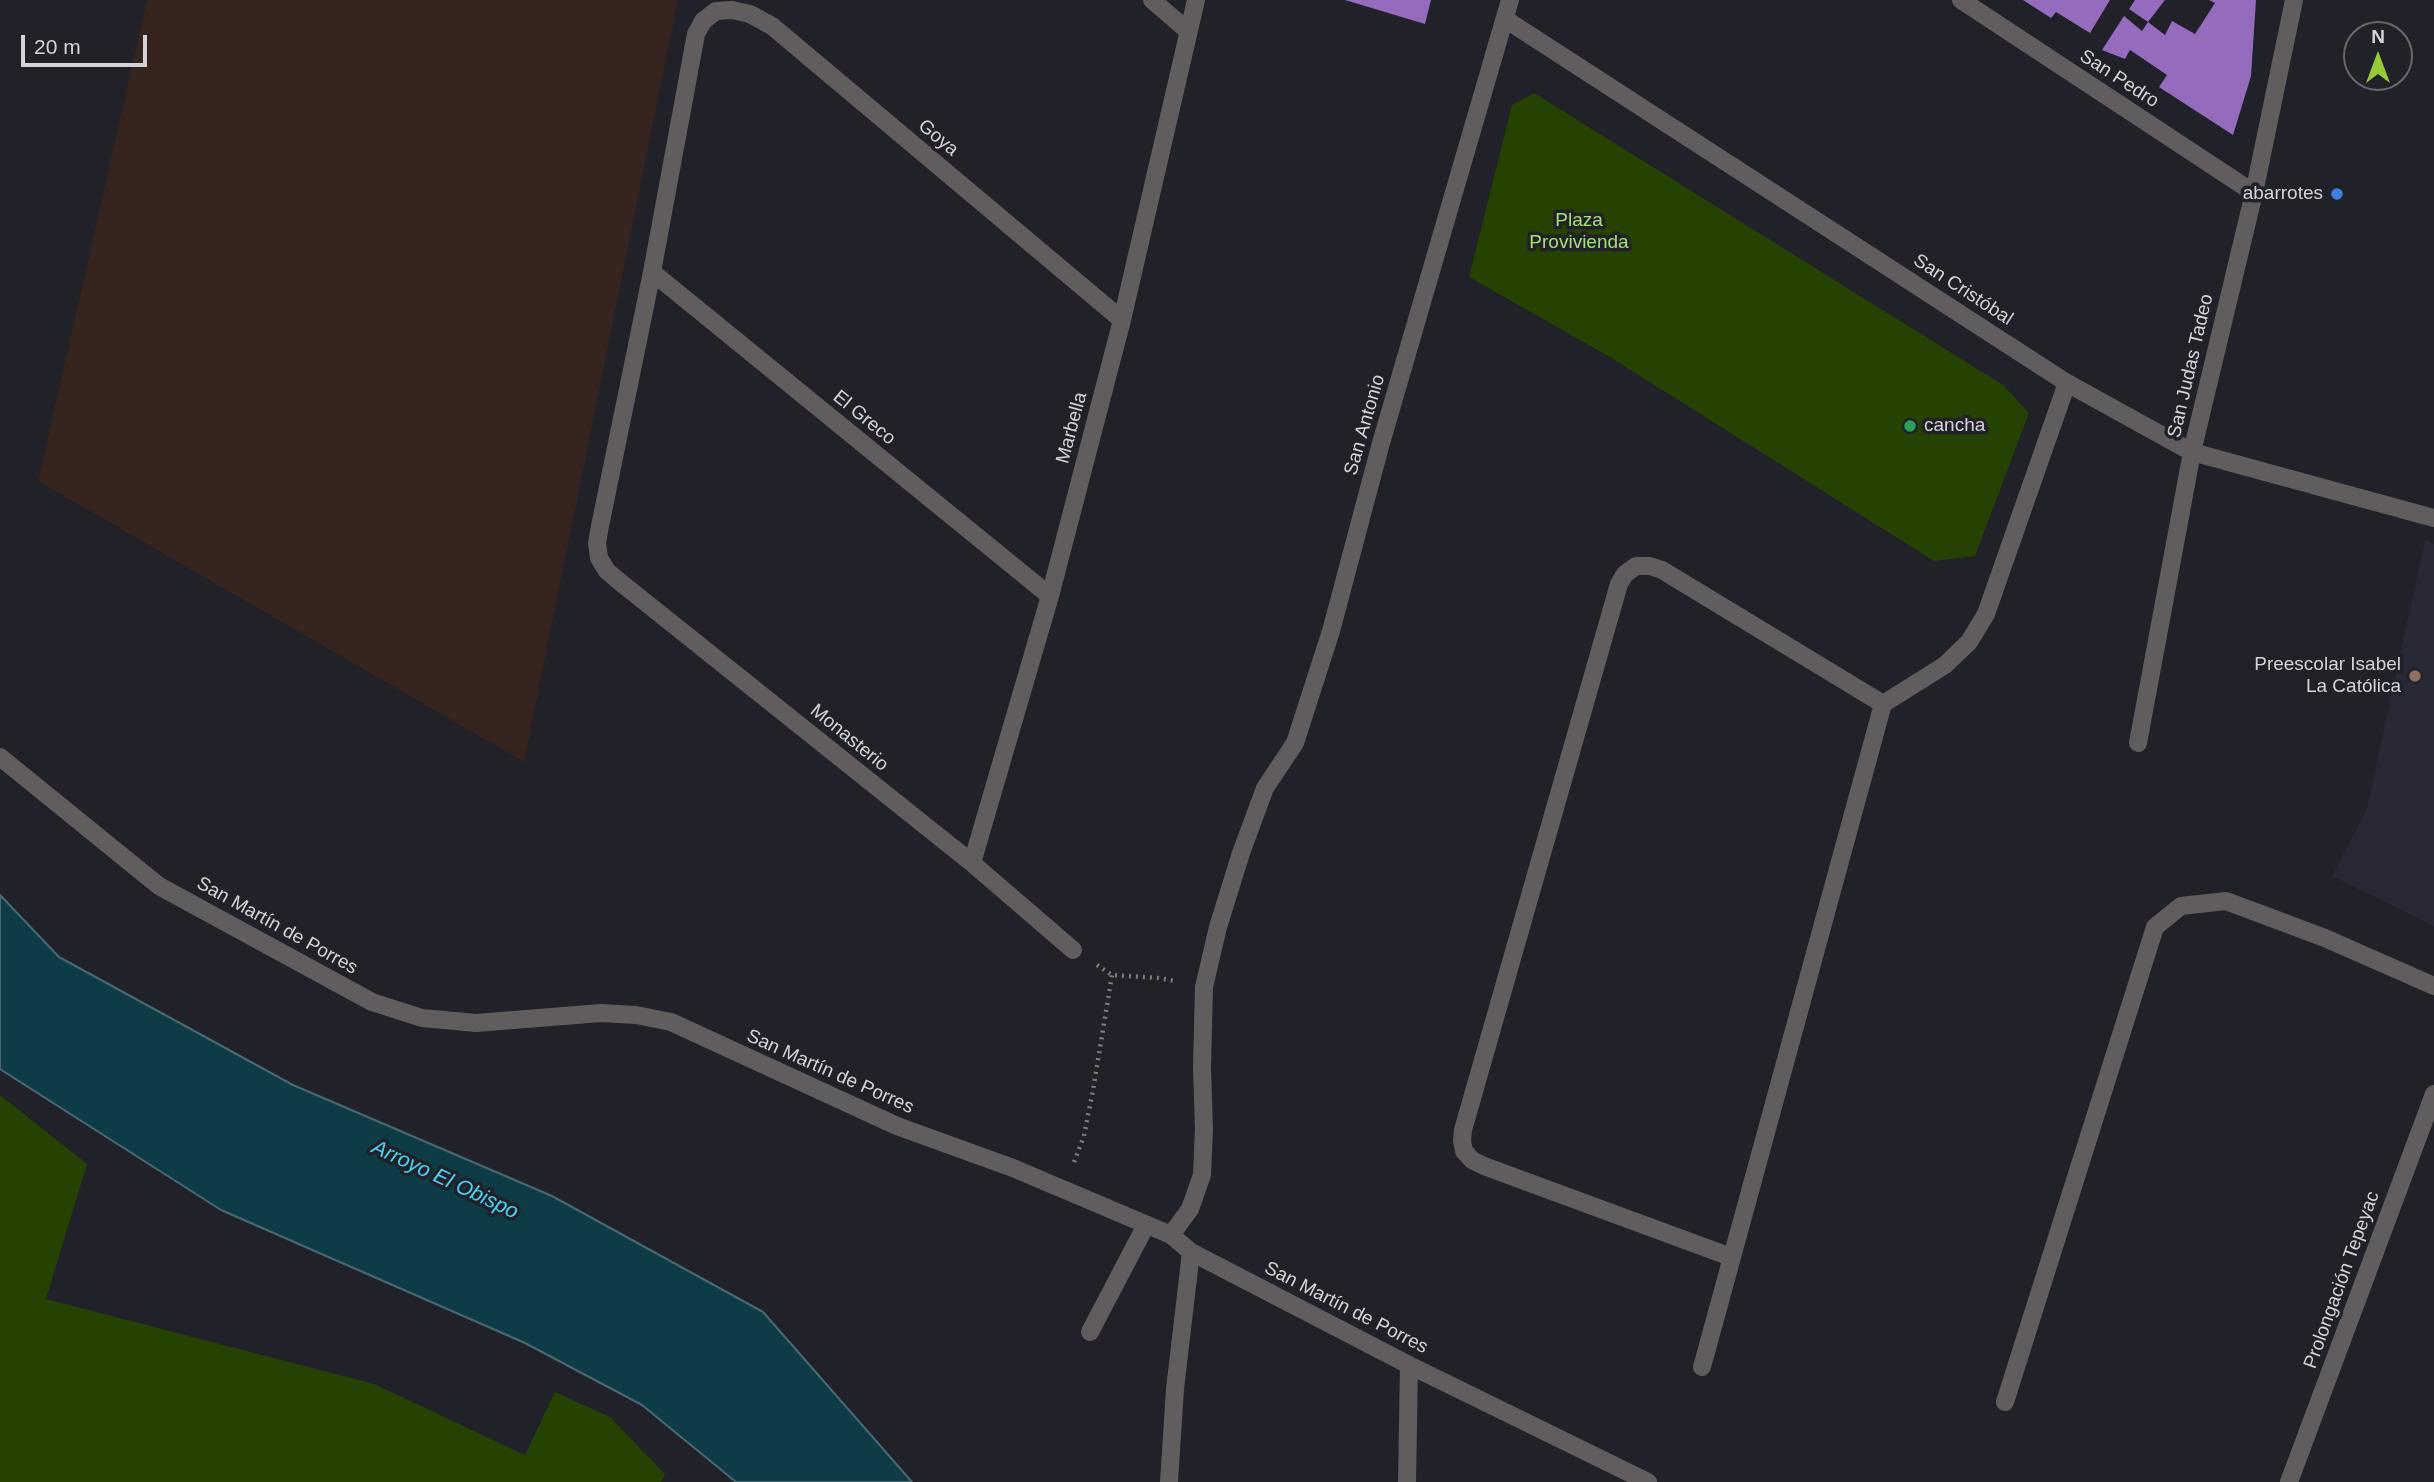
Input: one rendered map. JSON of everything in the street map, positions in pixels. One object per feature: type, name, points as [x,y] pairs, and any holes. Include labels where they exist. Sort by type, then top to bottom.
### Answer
[{"type":"street","points":[[1152,0],[1188,31]]},
{"type":"street","name":"Marbella","points":[[972,863],[1050,596],[1122,320],[1196,0]]},
{"type":"street","name":"San Antonio","points":[[1171,1236],[1190,1209],[1202,1175],[1204,987],[1218,928],[1265,788],[1295,743],[1331,631],[1381,443],[1510,0]]},
{"type":"street","name":"San Pedro","points":[[1961,0],[2254,193]]},
{"type":"street","name":"San Judas Tadeo","points":[[2138,743],[2192,452],[2254,193],[2294,0]]},
{"type":"street","name":"Goya","points":[[652,272],[696,34],[703,22],[716,11],[732,10],[750,14],[772,26],[1122,320]]},
{"type":"street","name":"San Cristóbal","points":[[1505,19],[2067,383],[2192,452],[2434,518]]},
{"type":"street","name":"Monasterio","points":[[652,272],[597,543],[599,558],[607,571],[972,863],[1073,950]]},
{"type":"street","name":"El Greco","points":[[652,272],[1050,596]]},
{"type":"street","points":[[1702,1367],[1883,704],[1945,666],[1969,642],[1986,614],[2067,383]]},
{"type":"street","points":[[1731,1257],[1484,1166],[1472,1160],[1464,1151],[1463,1130],[1619,584],[1625,574],[1636,566],[1650,566],[1662,570],[1883,704]]},
{"type":"street","name":"San Martín de Porres","points":[[0,757],[159,886],[372,1002],[422,1017],[476,1023],[601,1013],[636,1015],[671,1022],[897,1126],[1064,1188],[1171,1236],[1191,1251],[1409,1365],[1648,1482]]},
{"type":"street","points":[[2005,1402],[2155,927],[2181,906],[2225,901],[2325,938],[2434,986]]},
{"type":"street","name":"Prolongación Tepeyac","points":[[2289,1482],[2434,1094]]},
{"type":"street","points":[[1090,1332],[1146,1225]]},
{"type":"street","points":[[1169,1482],[1175,1389],[1191,1251]]},
{"type":"street","points":[[1406,1482],[1409,1365]]},
{"type":"path","points":[[1073,950],[1112,975],[1158,978],[1204,987]]},
{"type":"path","points":[[1064,1188],[1084,1136],[1112,975]]},
{"type":"shaded area","points":[[147,0],[678,0],[524,762],[38,481]]},
{"type":"shaded area","name":"Preescolar Isabel La Católica","points":[[2425,540],[2434,544],[2434,926],[2332,876],[2367,808]]},
{"type":"green space","name":"Plaza Provivienda","points":[[1534,93],[2003,385],[2029,413],[1975,556],[1934,561],[1610,357],[1469,277],[1512,105]]},
{"type":"green space","points":[[0,1095],[87,1164],[46,1299],[374,1384],[525,1455],[555,1392],[610,1417],[665,1474],[661,1482],[0,1482]]},
{"type":"water","name":"Arroyo El Obispo","points":[[0,895],[59,957],[293,1085],[552,1196],[763,1312],[912,1482],[736,1482],[642,1405],[525,1343],[221,1210],[0,1069]]},
{"type":"building","points":[[1345,0],[1431,0],[1425,24]]},
{"type":"building","points":[[2023,0],[2110,0],[2090,33],[2056,12],[2051,18]]},
{"type":"building","points":[[2135,0],[2165,0],[2148,22],[2129,9]]},
{"type":"building","points":[[2209,0],[2256,0],[2251,76],[2233,135],[2159,87],[2167,75],[2130,50],[2125,59],[2102,50],[2124,16],[2142,31],[2148,22],[2165,35],[2172,21],[2195,34],[2215,3]]},
{"type":"place","name":"abarrotes","points":[[2337,194]]},
{"type":"place","name":"cancha","points":[[1910,426]]},
{"type":"place","name":"Preescolar Isabel La Católica","points":[[2415,676]]}]
